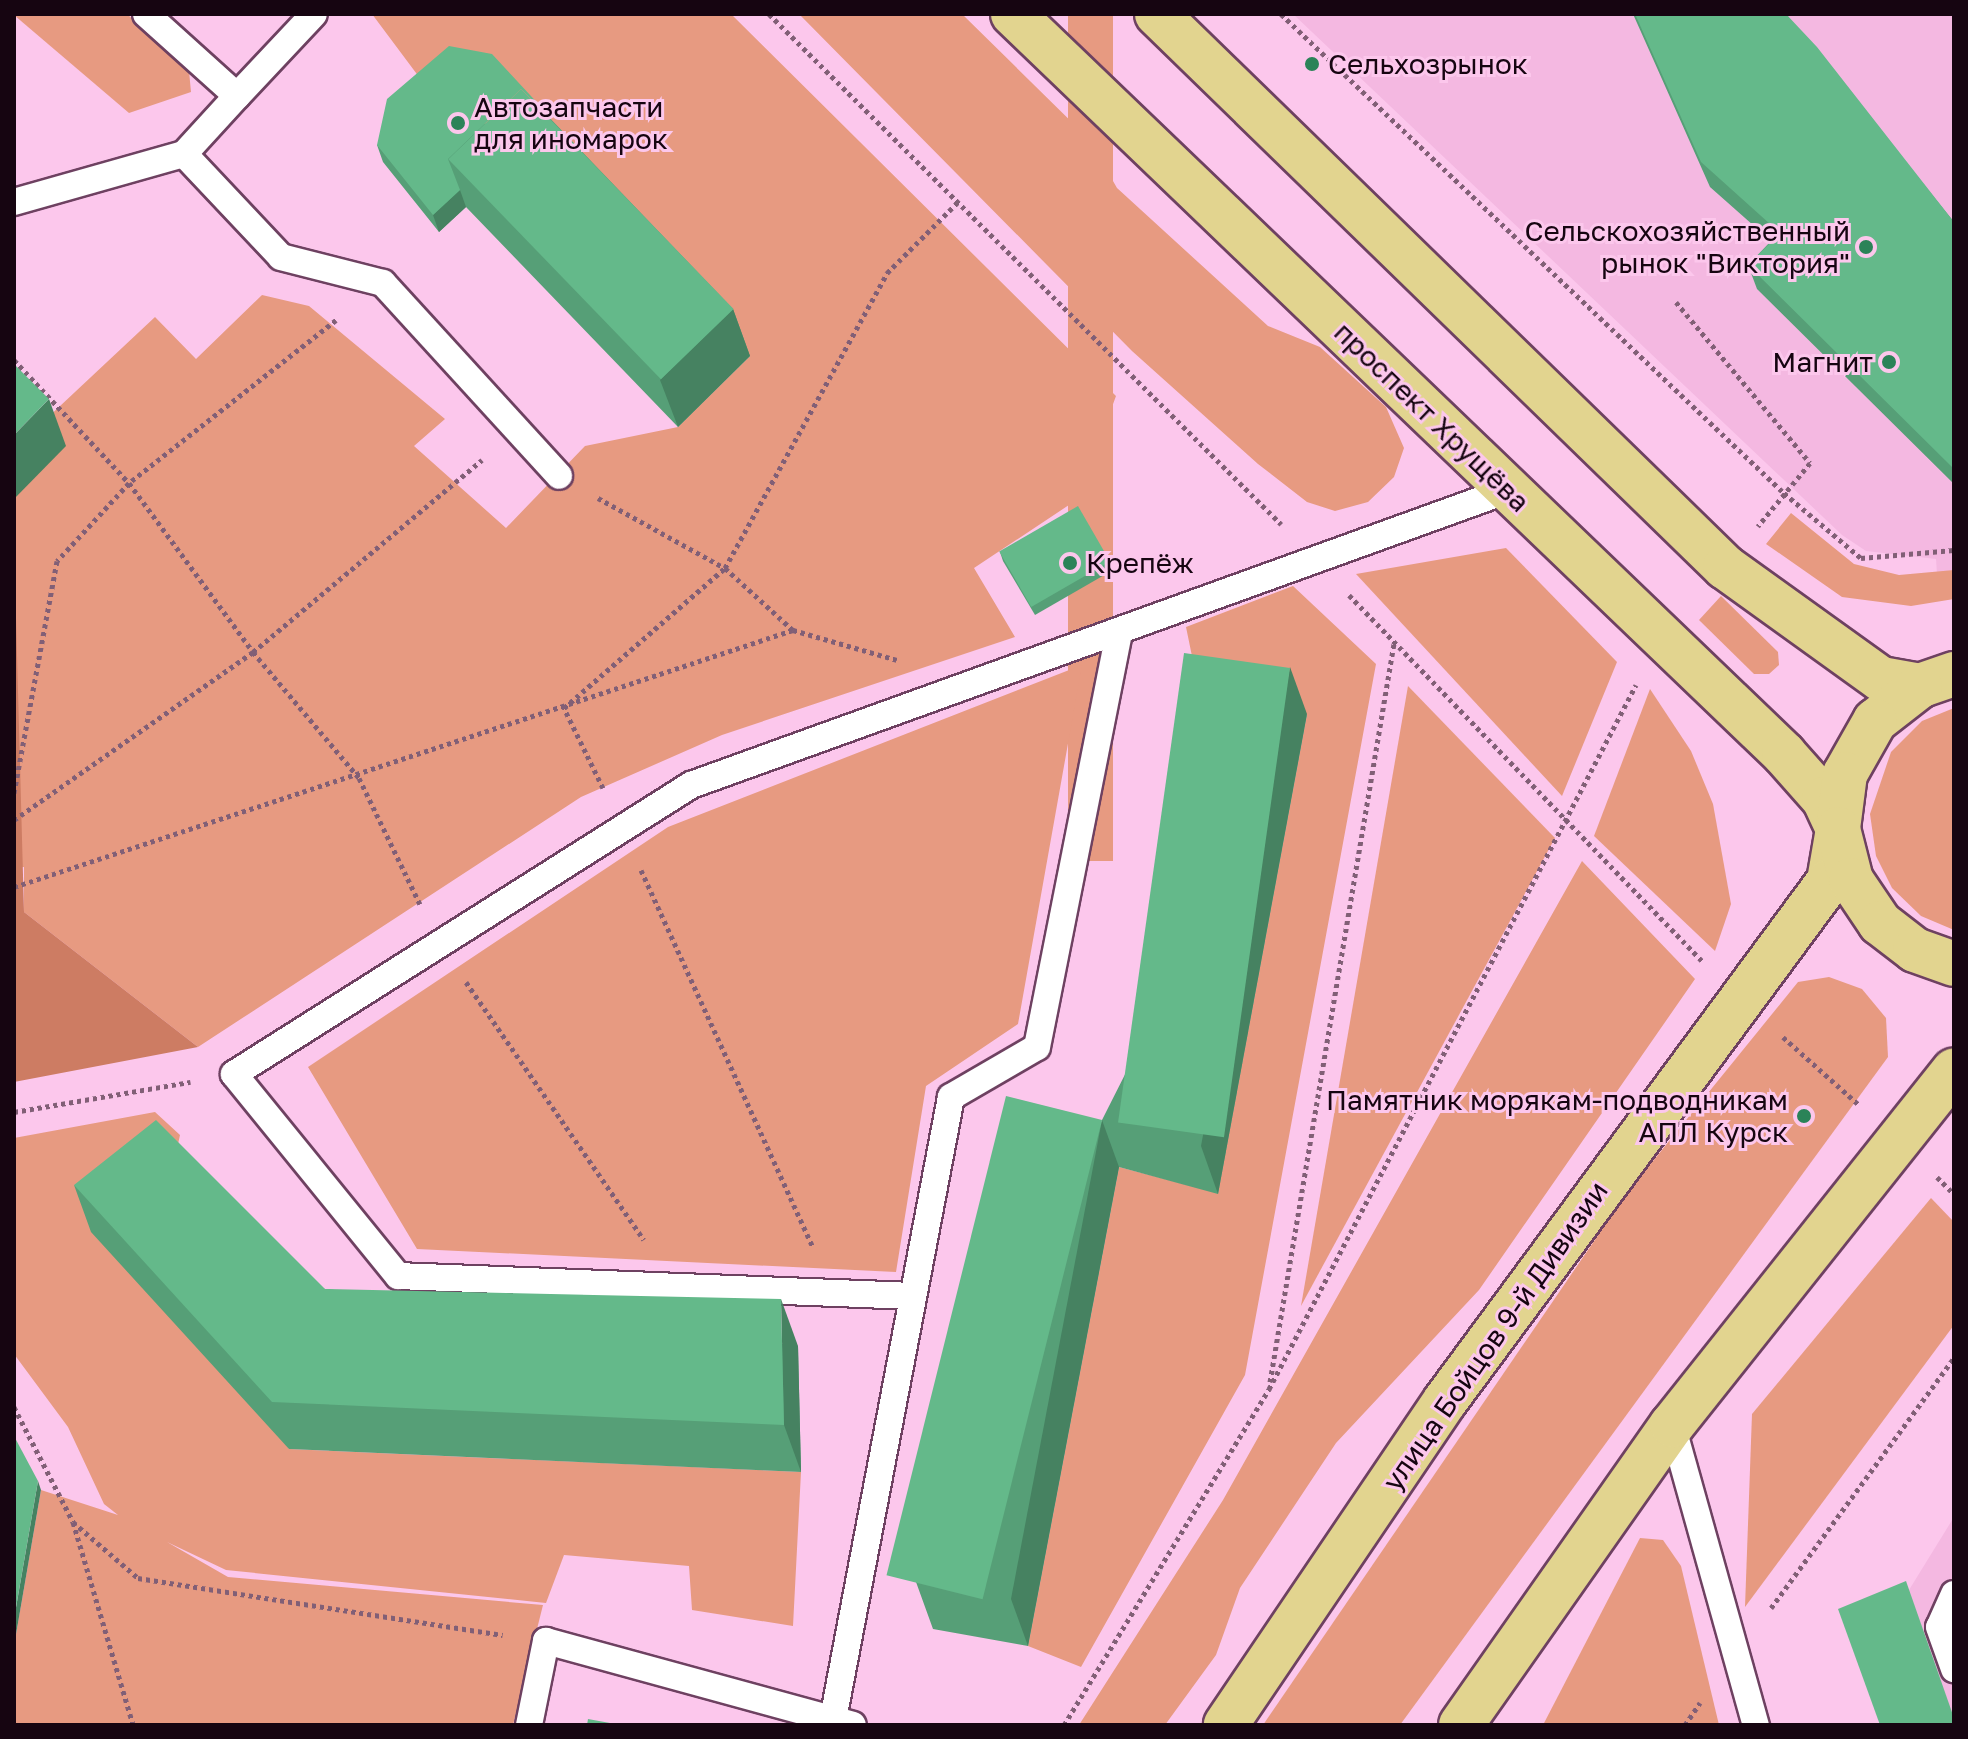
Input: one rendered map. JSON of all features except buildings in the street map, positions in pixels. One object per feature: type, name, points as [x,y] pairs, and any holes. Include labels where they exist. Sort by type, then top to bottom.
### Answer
[{"type":"main road","name":"проспект Хрущёва","points":[[1013,14],[1508,490],[1659,640],[1784,754],[1824,799],[1838,829]]},
{"type":"main road","points":[[1157,14],[1725,567],[1881,679],[1937,680]]},
{"type":"main road","name":"улица Бойцов 9-й Дивизии","points":[[1226,1725],[1445,1401],[1739,997],[1829,881],[1845,774],[1857,747],[1895,702],[1937,680]]},
{"type":"main road","points":[[1838,829],[1851,880],[1880,923],[1915,950],[1954,964]]},
{"type":"main road","points":[[1461,1725],[1672,1425],[1954,1070]]},
{"type":"lane","points":[[146,14],[237,96]]},
{"type":"lane","points":[[14,202],[184,154],[314,14]]},
{"type":"lane","points":[[184,154],[281,257],[383,283],[559,476]]},
{"type":"lane","points":[[913,1296],[398,1276],[234,1074],[691,785],[1508,490]]},
{"type":"lane","points":[[529,1725],[546,1641],[843,1720],[913,1296],[951,1097],[1037,1047],[1119,631]]},
{"type":"lane","points":[[1672,1425],[1756,1725]]},
{"type":"lane","points":[[1954,1594],[1939,1627],[1954,1669]]},
{"type":"path","points":[[769,14],[1316,559],[1566,824],[1739,997],[1954,1194]]},
{"type":"path","points":[[1281,14],[1784,493],[1861,558],[1954,550]]},
{"type":"path","points":[[564,708],[725,568],[887,273],[958,202]]},
{"type":"path","points":[[14,793],[57,561],[129,483],[383,283]]},
{"type":"path","points":[[1676,302],[1810,463],[1725,567]]},
{"type":"path","points":[[14,360],[129,483],[253,652],[359,778],[440,944],[677,1287]]},
{"type":"path","points":[[14,820],[253,652],[518,431]]},
{"type":"path","points":[[559,476],[725,568],[793,630],[972,682]]},
{"type":"path","points":[[14,887],[359,778],[793,630]]},
{"type":"path","points":[[1064,1725],[1269,1389],[1566,824],[1659,640]]},
{"type":"path","points":[[1269,1389],[1394,642]]},
{"type":"path","points":[[564,708],[833,1293]]},
{"type":"path","points":[[14,1112],[234,1074]]},
{"type":"path","points":[[1685,1725],[1954,1358]]},
{"type":"path","points":[[14,1407],[73,1522],[133,1725]]},
{"type":"path","points":[[73,1522],[138,1578],[546,1641]]},
{"type":"shaded area","points":[[127,14],[189,71],[191,92],[129,113],[14,15]]},
{"type":"shaded area","points":[[372,14],[731,14],[1116,396],[1078,499],[974,568],[1015,637],[722,735],[581,797],[198,1047],[24,912],[24,867],[14,868],[14,499],[43,422],[155,317],[196,359],[262,295],[309,306],[445,419],[414,446],[506,528],[585,446],[678,427],[750,356],[425,85]]},
{"type":"shaded area","points":[[799,14],[962,14],[1089,139],[1117,188],[1268,326],[1320,347],[1386,407],[1404,448],[1394,477],[1368,502],[1335,511],[1307,502],[1258,464],[1132,351]]},
{"type":"shaded area","points":[[1068,14],[1113,14],[1113,861],[1068,861]]},
{"type":"shaded area","points":[[1293,14],[1954,14],[1954,570],[1937,574],[1936,559],[1866,551],[1842,535]]},
{"type":"shaded area","points":[[1791,513],[1854,564],[1899,575],[1954,570],[1954,599],[1911,606],[1842,597],[1766,544]]},
{"type":"shaded area","points":[[14,544],[24,912],[198,1047],[14,1082]]},
{"type":"shaded area","points":[[1506,548],[1617,662],[1562,796],[1356,574]]},
{"type":"shaded area","points":[[1293,586],[1376,664],[1245,1375],[1081,1667],[1028,1646],[1119,1167],[1218,1193],[1307,714],[1201,700],[1186,627]]},
{"type":"shaded area","points":[[1721,596],[1778,652],[1779,665],[1769,674],[1754,674],[1699,620]]},
{"type":"shaded area","points":[[1082,665],[1018,1024],[926,1086],[896,1272],[417,1249],[308,1067],[668,827]]},
{"type":"shaded area","points":[[1408,686],[1555,838],[1301,1306]]},
{"type":"shaded area","points":[[1650,689],[1691,751],[1713,804],[1731,904],[1715,951],[1594,836]]},
{"type":"shaded area","points":[[1954,708],[1954,930],[1921,916],[1892,888],[1876,856],[1870,814],[1891,752],[1922,721]]},
{"type":"shaded area","points":[[1582,861],[1695,979],[1479,1290],[1336,1443],[1240,1588],[1216,1655],[1165,1725],[1079,1725],[1223,1500]]},
{"type":"shaded area","points":[[1829,977],[1862,989],[1886,1018],[1888,1057],[1400,1725],[1263,1725],[1627,1193],[1798,982]]},
{"type":"shaded area","points":[[155,1112],[180,1135],[173,1167],[289,1449],[801,1472],[793,1626],[692,1610],[689,1566],[564,1555],[546,1603],[226,1570],[167,1542],[228,1577],[543,1605],[513,1725],[14,1725],[14,1646],[41,1490],[118,1515],[104,1504],[68,1427],[14,1354],[14,1138]]},
{"type":"shaded area","points":[[1931,1198],[1954,1222],[1954,1325],[1745,1607],[1752,1414]]},
{"type":"shaded area","points":[[1954,1517],[1954,1725],[1842,1617],[1909,1590]]},
{"type":"shaded area","points":[[1640,1538],[1663,1540],[1681,1566],[1719,1725],[1543,1725]]},
{"type":"place","name":"Сельхозрынок","points":[[1312,64]]},
{"type":"place","name":"Автозапчасти для иномарок","points":[[458,123]]},
{"type":"place","name":"Сельскохозяйственный рынок \"Виктория\"","points":[[1866,247]]},
{"type":"place","name":"Магнит","points":[[1889,362]]},
{"type":"place","name":"Крепёж","points":[[1070,563]]},
{"type":"place","name":"Памятник морякам-подводникам АПЛ Курск","points":[[1804,1116]]}]
